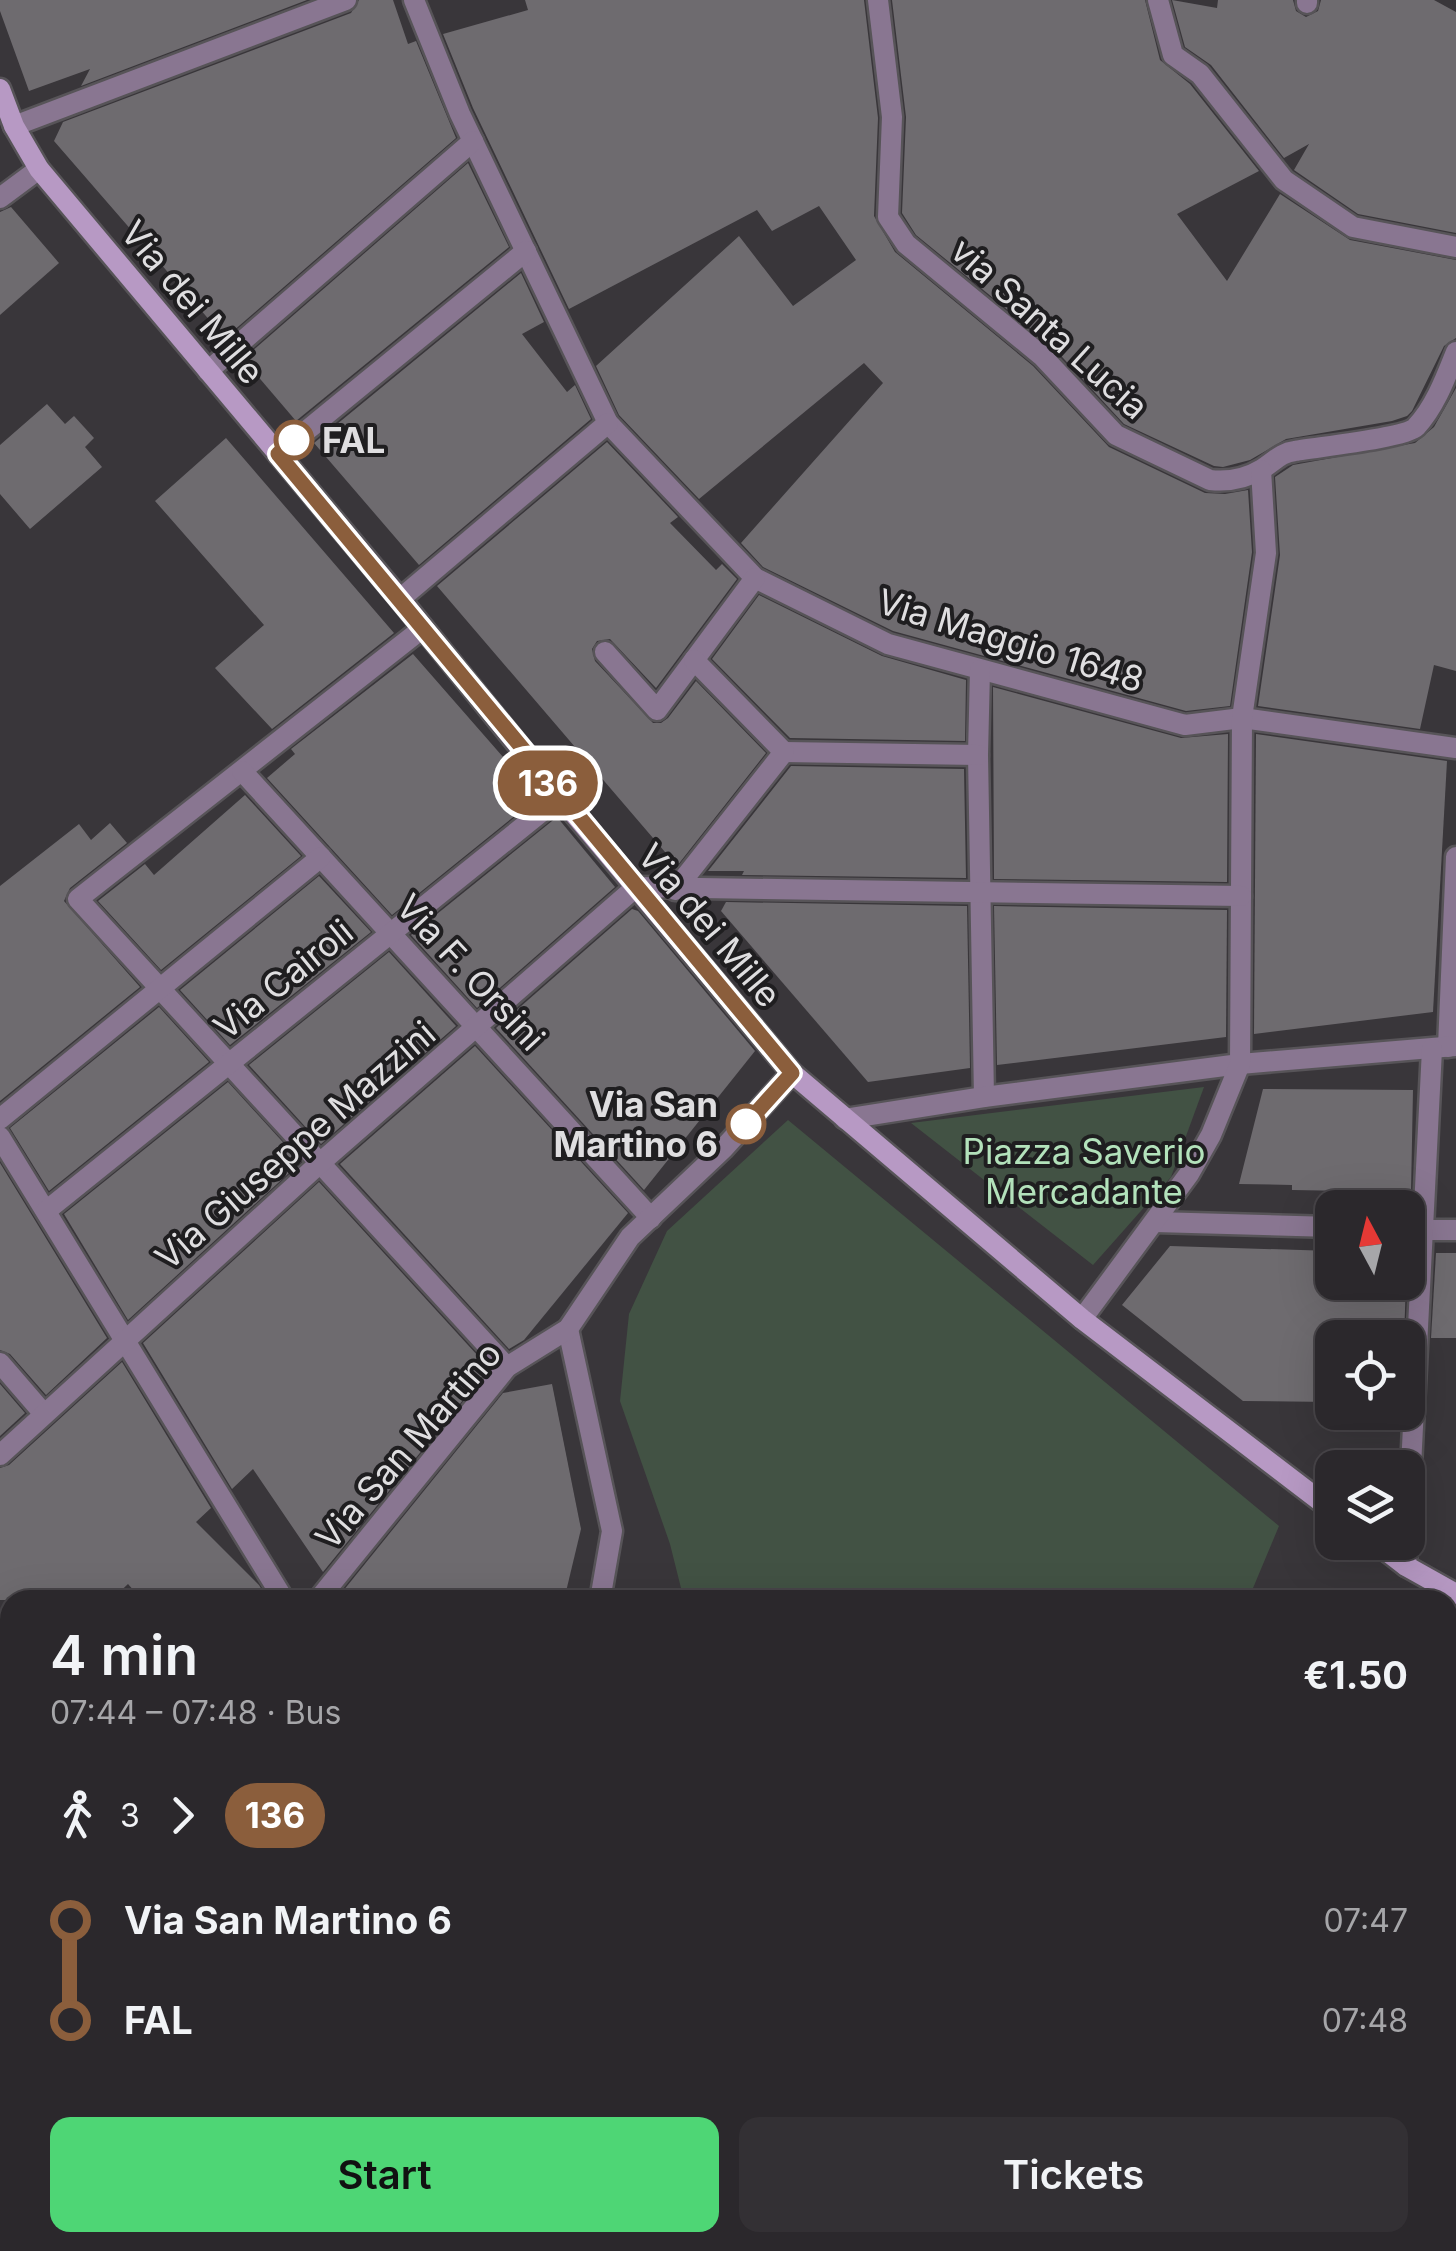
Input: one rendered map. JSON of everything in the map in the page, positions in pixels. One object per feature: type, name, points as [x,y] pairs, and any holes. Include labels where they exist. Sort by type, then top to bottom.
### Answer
[{"type":"street","points":[[14,126],[346,0]]},
{"type":"street","name":"Via Maggio 1648","points":[[414,0],[474,141],[608,422],[755,578],[888,644],[1185,724],[1242,718],[1456,748]]},
{"type":"street","name":"via Santa Lucia","points":[[878,0],[892,117],[888,217],[906,244],[1042,356],[1116,436],[1210,480],[1226,482],[1261,470],[1282,453],[1358,439],[1390,438],[1414,430],[1442,386],[1456,352]]},
{"type":"street","points":[[1158,0],[1173,55],[1200,74],[1284,180],[1353,227],[1456,247]]},
{"type":"street","name":"Via dei Mille","points":[[0,88],[14,126],[39,169],[792,1073],[1082,1320],[1315,1497]]},
{"type":"street","points":[[208,371],[474,141]]},
{"type":"street","points":[[0,198],[39,169]]},
{"type":"street","points":[[278,454],[526,252]]},
{"type":"street","points":[[400,598],[608,422]]},
{"type":"street","points":[[1082,1320],[1189,1174],[1211,1135],[1240,1064],[1242,718],[1266,553],[1261,470]]},
{"type":"street","points":[[604,652],[657,710],[755,578]]},
{"type":"street","points":[[423,628],[78,899],[507,1367]]},
{"type":"street","points":[[694,660],[784,752],[978,756]]},
{"type":"street","points":[[980,670],[984,1097]]},
{"type":"street","points":[[675,890],[784,752]]},
{"type":"street","name":"Via F. Orsini","points":[[242,771],[651,1218]]},
{"type":"street","name":"Via Cairoli","points":[[46,1211],[560,797]]},
{"type":"street","points":[[0,1119],[320,857]]},
{"type":"street","points":[[1422,1190],[1445,1048],[1456,857]]},
{"type":"street","points":[[636,887],[1241,896]]},
{"type":"street","name":"Via Giuseppe Mazzini","points":[[0,1455],[320,1162],[636,887]]},
{"type":"street","points":[[845,1120],[984,1097],[1240,1064],[1445,1048]]},
{"type":"street","name":"Via San Martino","points":[[326,1590],[507,1367],[568,1329],[630,1237],[723,1149],[792,1073]]},
{"type":"street","points":[[0,1136],[278,1590]]},
{"type":"street","points":[[1155,1222],[1315,1227]]},
{"type":"street","points":[[1425,1230],[1456,1230]]},
{"type":"street","points":[[1406,1566],[1414,1300]]},
{"type":"street","points":[[568,1329],[612,1531],[602,1590]]},
{"type":"street","points":[[0,1362],[44,1414]]},
{"type":"street","points":[[1398,1560],[1449,1590]]},
{"type":"green space","name":"Piazza Saverio Mercadante","points":[[1204,1087],[1171,1177],[1093,1265],[911,1123]]},
{"type":"green space","points":[[788,1120],[1279,1526],[1252,1590],[680,1590],[670,1544],[620,1401],[629,1314],[667,1231]]},
{"type":"building","points":[[0,0],[307,0],[81,86],[90,69],[29,91],[0,11]]},
{"type":"building","points":[[359,0],[393,0],[408,44],[416,41],[456,138],[225,338],[54,141],[63,122],[351,13]]},
{"type":"building","points":[[525,0],[864,0],[878,118],[874,216],[895,252],[1033,366],[1109,447],[1205,493],[1248,490],[1252,552],[1230,706],[1186,711],[893,631],[763,567],[741,543],[883,383],[864,363],[699,499],[619,415],[596,366],[739,236],[793,306],[856,260],[819,206],[772,231],[757,210],[569,309],[473,108],[443,34],[528,10]]},
{"type":"building","points":[[892,0],[1145,0],[1160,60],[1190,84],[1259,171],[1177,214],[1227,281],[1280,194],[1350,240],[1456,260],[1456,338],[1444,346],[1412,411],[1392,421],[1286,439],[1250,460],[1223,467],[1124,424],[1052,346],[916,235],[902,213],[906,117]]},
{"type":"building","points":[[1172,0],[1217,8],[1218,0],[1293,0],[1296,11],[1306,17],[1318,11],[1321,0],[1434,0],[1456,12],[1456,233],[1358,214],[1294,170],[1309,144],[1284,158],[1211,65],[1185,47]]},
{"type":"building","points":[[468,163],[509,247],[296,421],[243,359]]},
{"type":"building","points":[[11,207],[59,263],[0,315],[0,212]]},
{"type":"building","points":[[521,273],[544,322],[522,334],[567,392],[575,385],[591,419],[419,565],[314,443]]},
{"type":"building","points":[[1456,388],[1456,671],[1434,665],[1420,729],[1258,706],[1280,555],[1275,477],[1293,465],[1415,443],[1434,427]]},
{"type":"building","points":[[47,404],[65,424],[74,416],[94,438],[85,447],[102,467],[30,529],[0,494],[0,445]]},
{"type":"building","points":[[226,438],[394,633],[272,729],[215,668],[264,625],[155,501]]},
{"type":"building","points":[[607,442],[678,517],[670,523],[716,570],[722,564],[737,579],[656,688],[610,639],[597,641],[592,649],[595,661],[653,723],[668,718],[696,681],[766,753],[677,866],[437,586]]},
{"type":"building","points":[[759,595],[882,656],[966,680],[965,741],[790,738],[712,659]]},
{"type":"building","points":[[413,654],[538,797],[392,915],[267,778],[295,754],[291,749]]},
{"type":"building","points":[[993,687],[1181,738],[1228,734],[1227,882],[994,879]]},
{"type":"building","points":[[1256,734],[1447,761],[1433,1012],[1254,1034]]},
{"type":"building","points":[[791,766],[964,769],[966,878],[742,875],[744,871],[708,871]]},
{"type":"building","points":[[245,795],[301,856],[161,970],[98,901],[145,864],[154,875]]},
{"type":"building","points":[[557,817],[615,887],[477,1008],[411,935]]},
{"type":"building","points":[[110,823],[127,843],[70,888],[64,901],[140,987],[0,1101],[0,886],[79,824],[91,840]]},
{"type":"building","points":[[319,876],[371,932],[230,1045],[180,990]]},
{"type":"building","points":[[726,902],[967,906],[970,1068],[868,1082],[721,911]]},
{"type":"building","points":[[994,906],[1227,910],[1226,1037],[997,1065]]},
{"type":"building","points":[[632,909],[638,911],[755,1051],[644,1190],[496,1028]]},
{"type":"building","points":[[389,952],[456,1026],[321,1144],[249,1065]]},
{"type":"building","points":[[159,1007],[209,1062],[49,1191],[10,1128]]},
{"type":"building","points":[[475,1046],[628,1213],[524,1340],[509,1349],[340,1164]]},
{"type":"building","points":[[228,1082],[301,1162],[128,1320],[64,1214]]},
{"type":"building","points":[[1263,1089],[1413,1090],[1411,1190],[1292,1190],[1292,1185],[1239,1184]]},
{"type":"building","points":[[0,1163],[107,1338],[46,1395],[10,1354],[0,1350]]},
{"type":"building","points":[[319,1182],[489,1368],[323,1572],[253,1469],[232,1489],[143,1343]]},
{"type":"building","points":[[1170,1246],[1315,1250],[1315,1300],[1405,1300],[1405,1320],[1315,1320],[1315,1402],[1243,1401],[1122,1305]]},
{"type":"building","points":[[1436,1253],[1456,1253],[1456,1338],[1431,1338]]},
{"type":"building","points":[[122,1362],[211,1508],[196,1522],[262,1590],[133,1590],[128,1584],[122,1590],[0,1590],[0,1468],[9,1465]]},
{"type":"building","points":[[0,1384],[25,1413],[0,1436]]},
{"type":"building","points":[[552,1384],[581,1529],[566,1590],[344,1590],[503,1393]]},
{"type":"bus line","name":"136","points":[[294,440],[278,454],[792,1073],[746,1124]]},
{"type":"place","name":"FAL","points":[[294,440]]},
{"type":"place","name":"Via San Martino 6","points":[[746,1124]]}]
